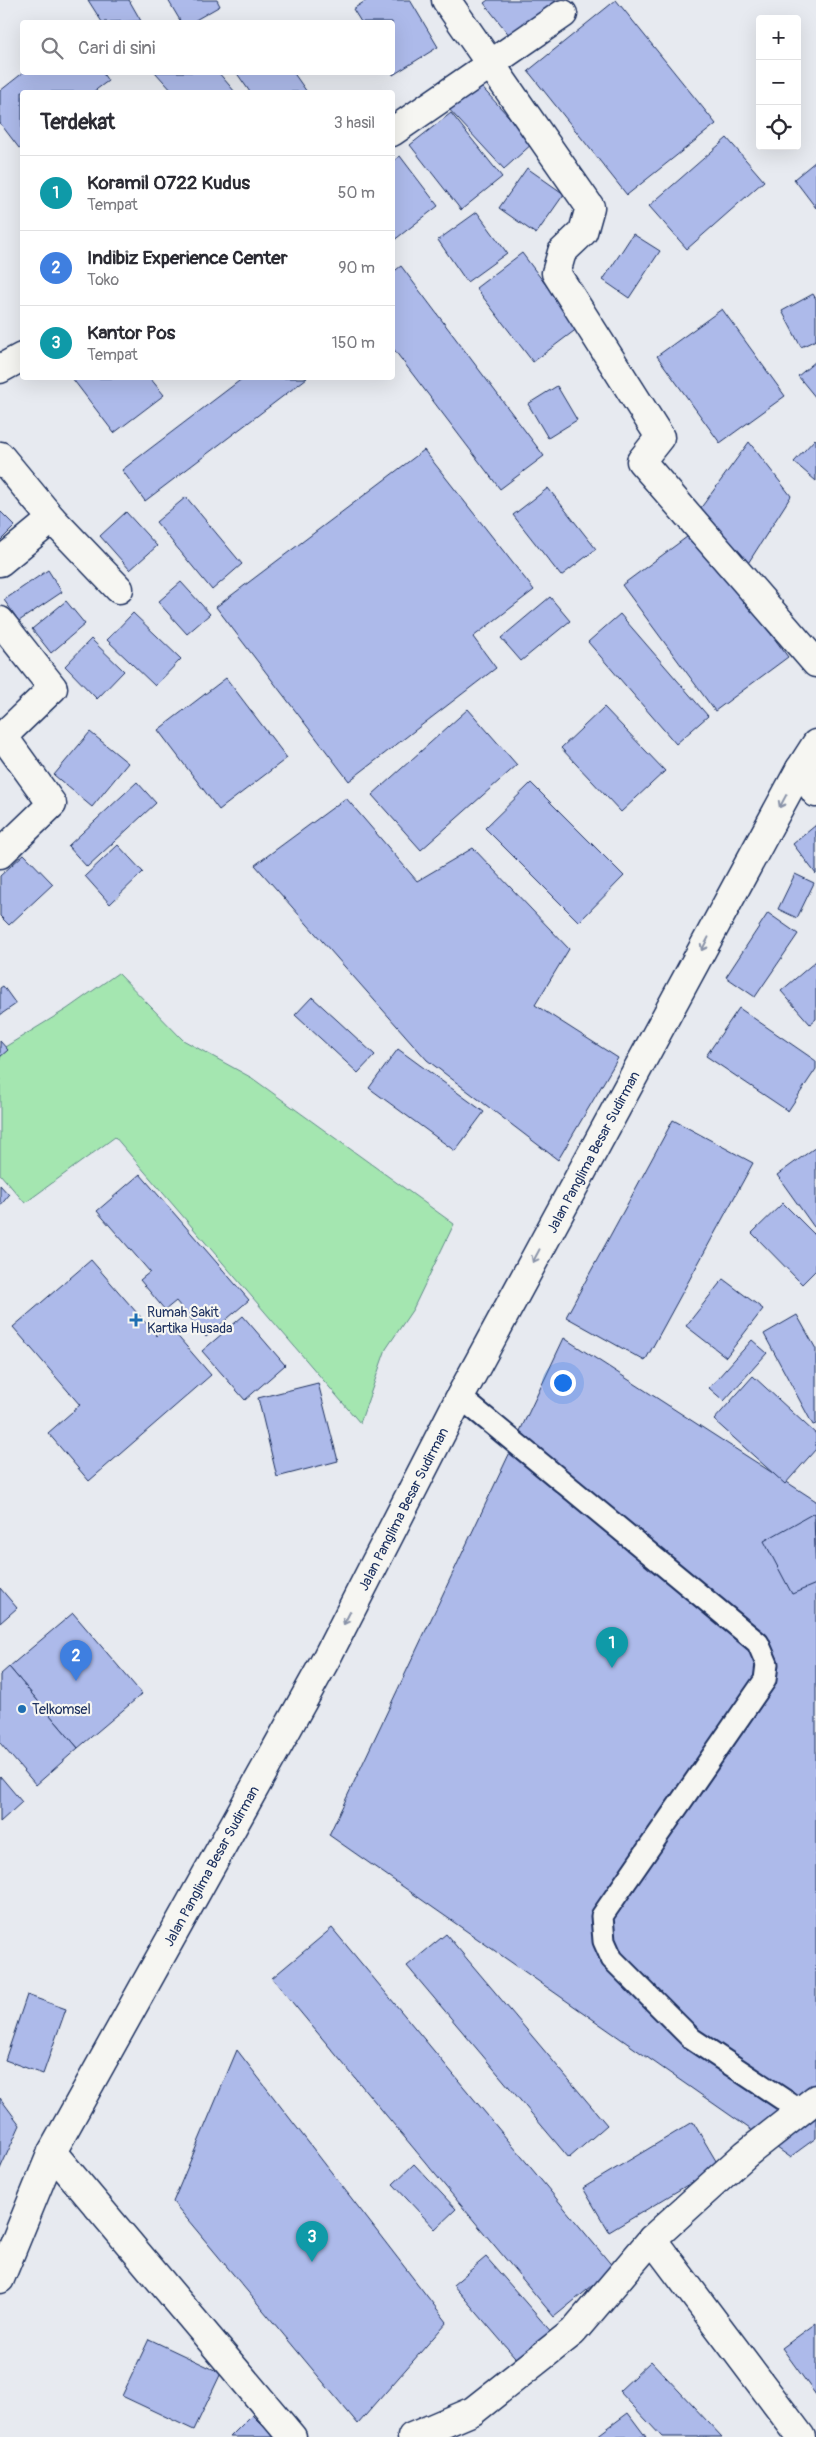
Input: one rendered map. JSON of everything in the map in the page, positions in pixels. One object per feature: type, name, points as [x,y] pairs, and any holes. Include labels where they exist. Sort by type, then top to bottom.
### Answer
[{"type":"street","points":[[451,2],[490,64],[590,207],[583,232],[562,252],[556,273],[660,437],[641,460],[816,663]]},
{"type":"street","points":[[395,130],[562,14]]},
{"type":"street","points":[[0,369],[20,358]]},
{"type":"street","points":[[0,456],[52,519],[120,590]]},
{"type":"street","points":[[0,562],[52,519]]},
{"type":"street","points":[[0,621],[53,688],[3,736],[52,804],[0,854]]},
{"type":"street","name":"Jalan Panglima Besar Sudirman","points":[[0,2279],[52,2152],[325,1661],[460,1397],[800,770],[816,744]]},
{"type":"street","points":[[800,770],[816,793]]},
{"type":"street","points":[[412,2437],[473,2411],[573,2332],[652,2239],[746,2154],[808,2104]]},
{"type":"street","points":[[52,2152],[292,2437]]},
{"type":"street","points":[[652,2239],[801,2437]]},
{"type":"lane","points":[[460,1397],[758,1643],[768,1664],[765,1680],[602,1916],[604,1941],[612,1959],[692,2039],[808,2104]]},
{"type":"green space","points":[[118,973],[183,1040],[252,1078],[454,1224],[413,1309],[386,1349],[360,1423],[115,1137],[25,1203],[0,1174],[0,1050],[67,1009]]},
{"type":"building","points":[[88,0],[129,0],[140,20],[101,20]]},
{"type":"building","points":[[168,0],[217,0],[220,6],[196,20],[180,20]]},
{"type":"building","points":[[367,0],[410,0],[438,47],[395,74],[395,20],[360,20],[353,9]]},
{"type":"building","points":[[488,0],[564,0],[514,41],[484,3]]},
{"type":"building","points":[[616,0],[716,124],[627,195],[528,71]]},
{"type":"building","points":[[20,75],[104,75],[108,81],[96,90],[20,90],[19,148],[0,123],[0,91]]},
{"type":"building","points":[[158,75],[221,75],[233,90],[171,90]]},
{"type":"building","points":[[238,75],[295,75],[306,90],[249,90]]},
{"type":"building","points":[[476,81],[533,143],[504,169],[447,107]]},
{"type":"building","points":[[451,113],[502,177],[461,210],[410,145]]},
{"type":"building","points":[[727,138],[764,181],[687,249],[649,206]]},
{"type":"building","points":[[400,156],[438,206],[395,239],[395,160]]},
{"type":"building","points":[[816,161],[816,208],[794,179]]},
{"type":"building","points":[[527,168],[564,194],[536,234],[499,208]]},
{"type":"building","points":[[477,212],[507,253],[467,282],[438,240]]},
{"type":"building","points":[[633,234],[660,251],[629,298],[603,280]]},
{"type":"building","points":[[522,253],[578,328],[533,362],[476,288]]},
{"type":"building","points":[[401,266],[544,456],[500,489],[395,351],[395,271]]},
{"type":"building","points":[[813,294],[816,299],[816,340],[801,347],[782,311]]},
{"type":"building","points":[[722,309],[785,396],[720,443],[657,356]]},
{"type":"building","points":[[816,361],[816,398],[798,376]]},
{"type":"building","points":[[74,380],[152,380],[164,395],[114,433]]},
{"type":"building","points":[[240,380],[304,380],[145,501],[122,470]]},
{"type":"building","points":[[557,386],[577,420],[548,438],[528,404]]},
{"type":"building","points":[[816,440],[816,481],[794,462]]},
{"type":"building","points":[[749,442],[791,496],[745,568],[700,509]]},
{"type":"building","points":[[424,450],[534,590],[473,637],[496,668],[349,781],[216,607]]},
{"type":"building","points":[[548,488],[596,549],[561,576],[513,515]]},
{"type":"building","points":[[186,497],[242,564],[212,590],[156,522]]},
{"type":"building","points":[[0,511],[15,526],[0,541]]},
{"type":"building","points":[[126,512],[157,546],[130,570],[100,536]]},
{"type":"building","points":[[695,531],[788,657],[715,711],[622,585]]},
{"type":"building","points":[[48,570],[62,592],[19,621],[4,600]]},
{"type":"building","points":[[181,582],[210,614],[187,634],[158,602]]},
{"type":"building","points":[[550,597],[570,621],[521,661],[501,638]]},
{"type":"building","points":[[66,601],[85,624],[51,653],[32,629]]},
{"type":"building","points":[[133,613],[181,659],[155,686],[107,640]]},
{"type":"building","points":[[620,614],[708,716],[676,744],[588,642]]},
{"type":"building","points":[[91,639],[124,671],[97,699],[65,666]]},
{"type":"building","points":[[226,678],[287,758],[219,810],[158,730]]},
{"type":"building","points":[[604,707],[665,771],[621,812],[561,748]]},
{"type":"building","points":[[468,709],[517,765],[421,850],[372,795]]},
{"type":"building","points":[[90,732],[128,763],[92,807],[54,775]]},
{"type":"building","points":[[137,782],[156,803],[87,867],[68,846]]},
{"type":"building","points":[[531,783],[624,876],[579,922],[485,828]]},
{"type":"building","points":[[346,798],[417,881],[473,848],[569,949],[535,1005],[618,1058],[558,1160],[427,1060],[255,865]]},
{"type":"building","points":[[816,825],[816,874],[793,844]]},
{"type":"building","points":[[118,845],[143,872],[110,904],[85,876]]},
{"type":"building","points":[[24,854],[53,884],[9,925],[0,916],[0,876]]},
{"type":"building","points":[[795,874],[814,883],[797,918],[778,909]]},
{"type":"building","points":[[768,913],[798,934],[755,997],[726,977]]},
{"type":"building","points":[[816,961],[816,1019],[810,1024],[781,991]]},
{"type":"building","points":[[3,986],[16,1004],[0,1015],[0,988]]},
{"type":"building","points":[[312,997],[375,1055],[358,1073],[295,1015]]},
{"type":"building","points":[[739,1008],[816,1061],[816,1069],[788,1111],[706,1056]]},
{"type":"building","points":[[0,1041],[8,1050],[0,1057]]},
{"type":"building","points":[[398,1049],[484,1112],[455,1151],[369,1088]]},
{"type":"building","points":[[673,1120],[753,1163],[645,1361],[566,1317]]},
{"type":"building","points":[[816,1147],[816,1226],[814,1227],[777,1175]]},
{"type":"building","points":[[140,1174],[249,1300],[206,1337],[176,1301],[165,1310],[140,1280],[150,1272],[97,1211]]},
{"type":"building","points":[[0,1185],[9,1195],[0,1206]]},
{"type":"building","points":[[783,1203],[816,1236],[816,1270],[802,1284],[752,1233]]},
{"type":"building","points":[[91,1260],[157,1336],[168,1325],[211,1375],[89,1481],[48,1433],[80,1405],[13,1327]]},
{"type":"building","points":[[723,1279],[763,1309],[726,1357],[686,1326]]},
{"type":"building","points":[[797,1315],[816,1349],[816,1424],[813,1425],[764,1334]]},
{"type":"building","points":[[243,1316],[285,1365],[245,1400],[202,1351]]},
{"type":"building","points":[[564,1338],[816,1501],[816,2138],[790,2157],[329,1835]]},
{"type":"building","points":[[752,1340],[767,1353],[724,1401],[709,1388]]},
{"type":"building","points":[[753,1376],[816,1434],[816,1449],[785,1484],[714,1420]]},
{"type":"building","points":[[318,1383],[338,1461],[277,1477],[258,1398]]},
{"type":"building","points":[[814,1513],[816,1584],[792,1594],[764,1541]]},
{"type":"building","points":[[0,1588],[17,1608],[0,1623]]},
{"type":"building","points":[[73,1613],[142,1694],[78,1748],[9,1667]]},
{"type":"building","name":"Telkomsel","points":[[9,1667],[78,1748],[36,1785],[0,1743],[0,1675]]},
{"type":"building","points":[[0,1776],[22,1802],[0,1822]]},
{"type":"building","points":[[332,1928],[614,2268],[554,2317],[272,1978]]},
{"type":"building","points":[[446,1934],[607,2125],[569,2158],[407,1966]]},
{"type":"building","points":[[27,1995],[66,2009],[43,2074],[5,2060]]},
{"type":"building","points":[[237,2050],[447,2322],[358,2424],[173,2202]]},
{"type":"building","points":[[0,2098],[20,2125],[0,2169]]},
{"type":"building","points":[[693,2122],[719,2166],[609,2232],[583,2188]]},
{"type":"building","points":[[414,2164],[456,2209],[435,2229],[393,2184]]},
{"type":"building","points":[[486,2257],[553,2334],[520,2363],[453,2285]]},
{"type":"building","points":[[816,2323],[816,2395],[782,2348]]},
{"type":"building","points":[[149,2339],[221,2373],[194,2430],[122,2396]]},
{"type":"building","points":[[651,2361],[722,2437],[662,2437],[619,2391]]},
{"type":"building","points":[[628,2413],[646,2437],[597,2437],[597,2436]]},
{"type":"building","points":[[252,2415],[274,2437],[230,2437]]},
{"type":"place","name":"Rumah Sakit Kartika Husada","points":[[136,1320]]},
{"type":"place","name":"Koramil 0722 Kudus","points":[[612,1668]]},
{"type":"place","name":"Indibiz Experience Center","points":[[76,1681]]},
{"type":"place","name":"Telkomsel","points":[[22,1709]]},
{"type":"place","name":"Kantor Pos","points":[[312,2262]]}]
